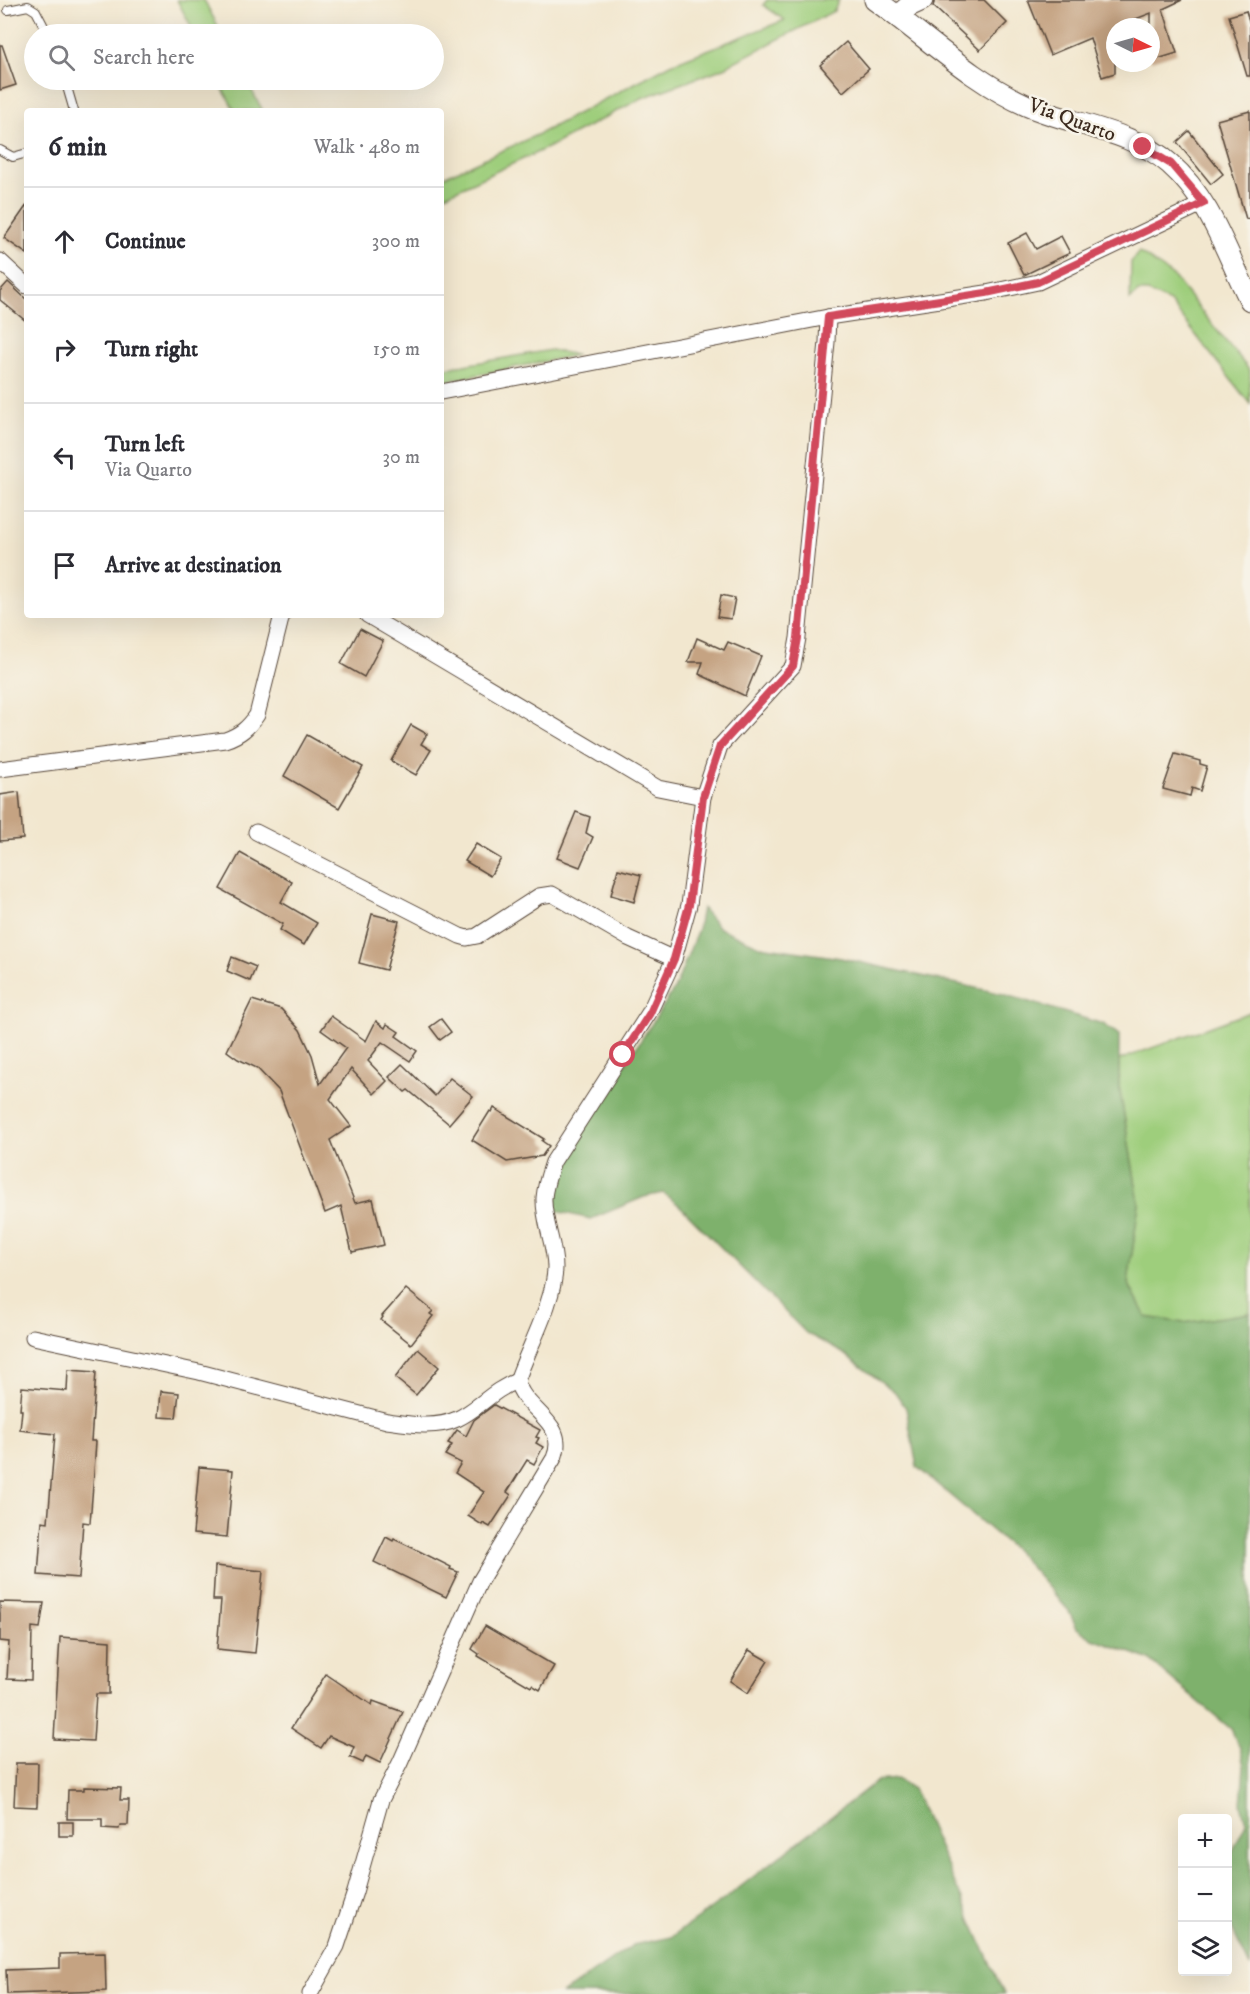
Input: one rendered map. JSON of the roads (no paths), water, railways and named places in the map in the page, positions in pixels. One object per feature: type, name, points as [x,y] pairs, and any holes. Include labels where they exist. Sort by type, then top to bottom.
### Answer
[{"type":"street","name":"Via Quarto","points":[[875,0],[961,66],[1004,93],[1028,105],[1143,147],[1171,164],[1204,203],[1250,300]]},
{"type":"street","points":[[898,16],[909,6],[922,0]]},
{"type":"street","points":[[444,391],[828,317],[986,293],[1038,282],[1204,203]]},
{"type":"street","points":[[0,261],[24,283]]},
{"type":"street","points":[[310,1994],[337,1946],[381,1800],[400,1763],[480,1581],[558,1448],[556,1436],[542,1414],[520,1392],[517,1381],[552,1287],[555,1268],[544,1200],[546,1183],[553,1162],[650,1013],[674,959],[689,905],[703,797],[720,746],[793,666],[800,626],[828,317]]},
{"type":"street","points":[[0,769],[225,740],[238,735],[249,727],[257,715],[281,618]]},
{"type":"street","points":[[372,618],[658,788],[703,797]]},
{"type":"street","points":[[256,832],[460,936],[468,938],[477,936],[539,896],[552,894],[628,938],[674,959]]},
{"type":"street","points":[[33,1337],[199,1372],[387,1421],[412,1425],[456,1420],[501,1387],[517,1381]]},
{"type":"lane","points":[[8,10],[28,6],[36,11],[43,24]]},
{"type":"lane","points":[[68,90],[73,108]]},
{"type":"lane","points":[[0,150],[13,157],[24,154]]}]
